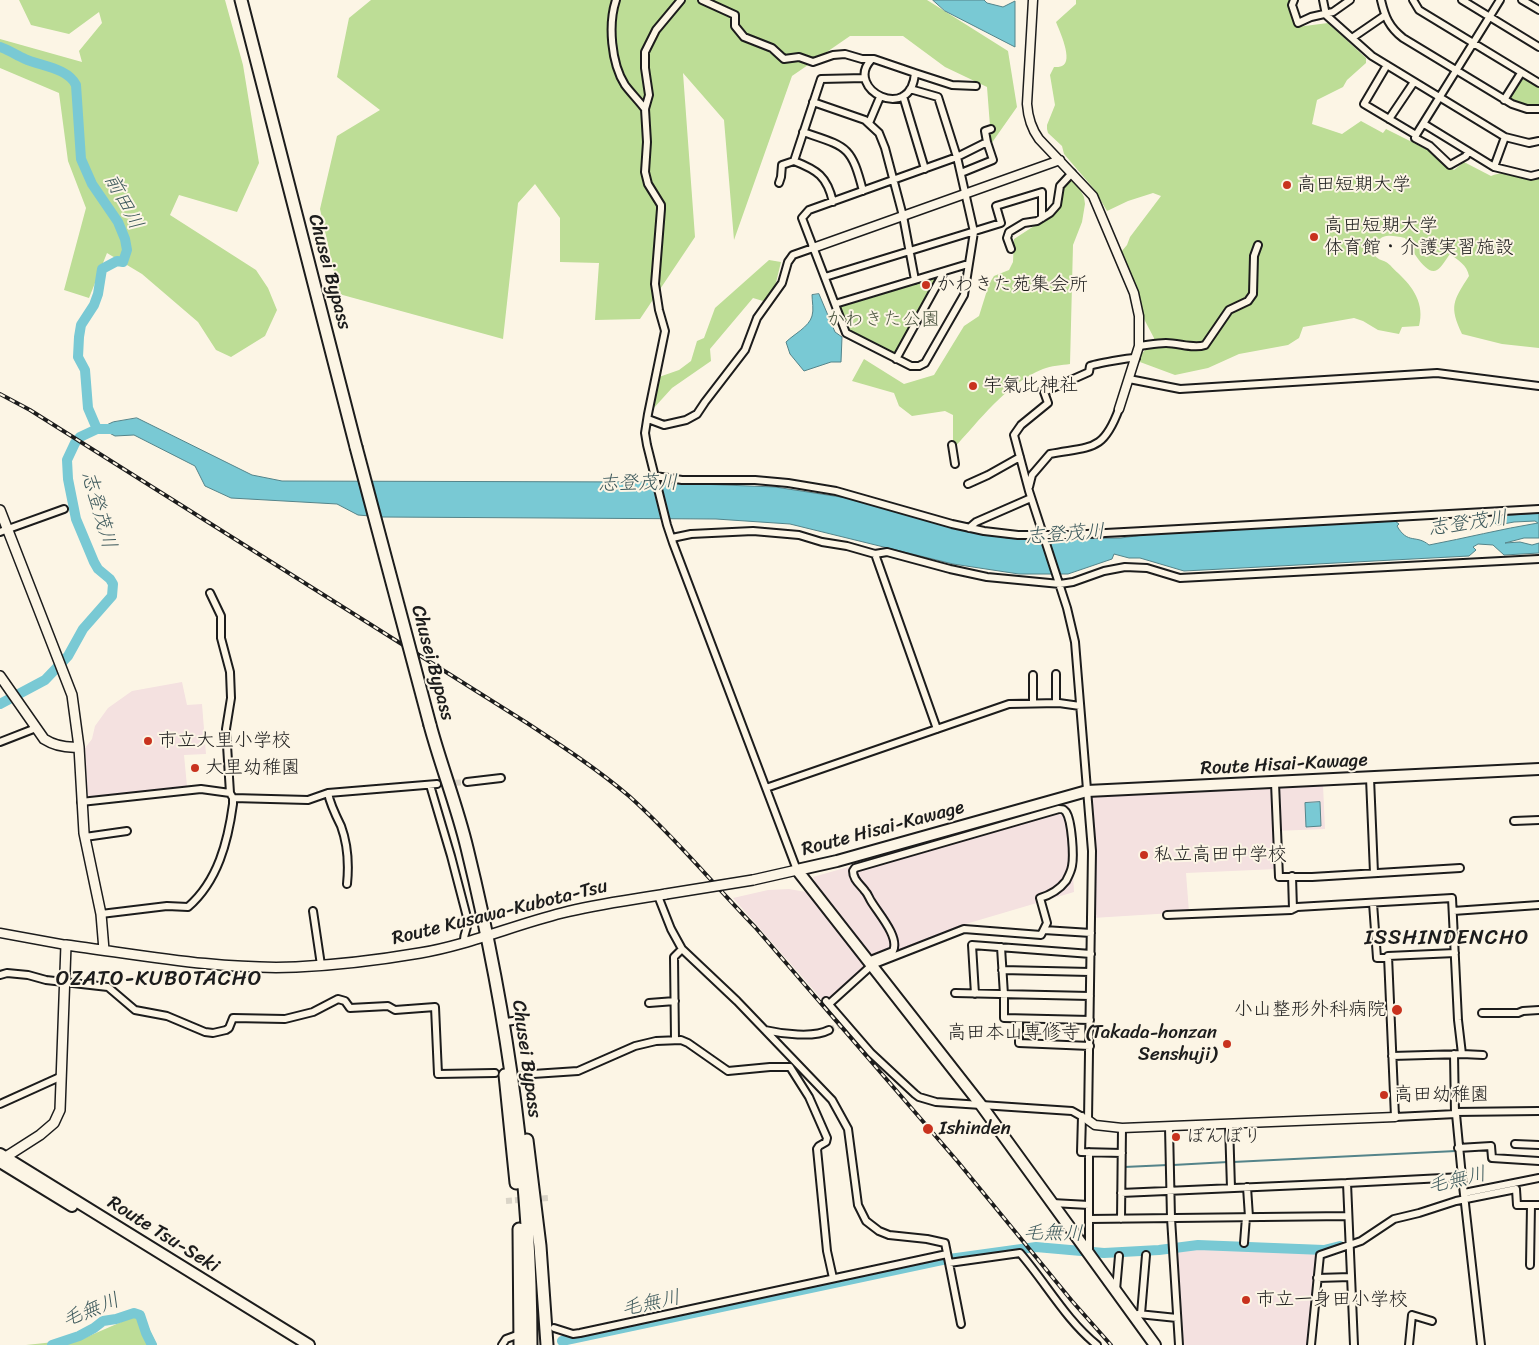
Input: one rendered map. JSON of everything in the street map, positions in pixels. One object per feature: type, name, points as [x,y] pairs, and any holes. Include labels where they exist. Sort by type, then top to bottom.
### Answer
[{"type":"highway","name":"Chusei Bypass","points":[[241,0],[430,725],[466,845],[498,988],[514,1086],[522,1162],[530,1290],[531,1345]]},
{"type":"highway","points":[[498,988],[515,1061],[530,1166],[540,1246],[547,1345]]},
{"type":"highway","points":[[498,988],[518,1207],[520,1290],[518,1340]]},
{"type":"main road","points":[[0,510],[4,530],[56,651],[76,713],[85,837],[101,914],[104,950]]},
{"type":"main road","points":[[0,676],[44,739],[66,748],[79,748]]},
{"type":"main road","name":"Route Hisai-Kawage","points":[[1155,1345],[1136,1314],[1088,1253],[981,1105],[797,870],[894,846],[1087,791],[1539,769]]},
{"type":"main road","name":"Route Kusawa-Kubota-Tsu","points":[[66,945],[220,964],[268,967],[321,965],[421,953],[598,904],[753,880],[797,870]]},
{"type":"main road","points":[[1,1158],[40,1136],[54,1124],[60,1110],[66,945]]},
{"type":"main road","name":"Route Tsu-Seki","points":[[1,1158],[296,1345]]},
{"type":"main road","name":"Route Tsu-Seki","points":[[1,1158],[309,1345]]},
{"type":"street","points":[[616,0],[611,22],[617,67],[625,85],[645,109]]},
{"type":"street","points":[[702,0],[735,15],[736,26],[744,37],[772,48],[784,60],[799,57],[813,62],[836,54],[845,54],[862,59],[874,59],[952,85],[976,86]]},
{"type":"street","points":[[1029,491],[1032,475],[1050,454],[1088,447],[1102,441],[1111,430],[1120,409],[1136,358],[1139,316],[1132,285],[1093,196],[1035,133],[1028,118],[1027,104],[1033,0]]},
{"type":"street","points":[[1294,0],[1292,5],[1298,23],[1311,17],[1326,15],[1350,0]]},
{"type":"street","points":[[1323,0],[1326,15],[1372,56],[1505,138],[1529,143],[1539,141]]},
{"type":"street","points":[[1381,0],[1384,16],[1391,28],[1403,38],[1504,100],[1521,108],[1539,109]]},
{"type":"street","points":[[1413,0],[1419,10],[1539,83]]},
{"type":"street","points":[[1462,0],[1539,47]]},
{"type":"street","points":[[1416,135],[1500,0]]},
{"type":"street","points":[[1522,0],[1539,10]]},
{"type":"street","points":[[677,1],[646,47],[644,64],[649,95],[645,109],[647,142],[645,177],[662,209],[655,284],[665,331],[645,433],[667,526],[797,870]]},
{"type":"street","points":[[1352,38],[1384,16]]},
{"type":"street","points":[[871,60],[867,66],[866,78],[870,88],[880,97],[889,99],[903,96],[913,85],[915,73]]},
{"type":"street","points":[[1387,65],[1364,102],[1416,135],[1415,138],[1430,146],[1450,165],[1466,156],[1468,151]]},
{"type":"street","points":[[1504,100],[1521,73]]},
{"type":"street","points":[[794,161],[821,79],[866,78]]},
{"type":"street","points":[[1389,119],[1414,82]]},
{"type":"street","points":[[910,89],[938,97],[957,157],[974,232],[964,295],[925,363],[919,366],[914,367],[846,334],[802,218],[809,210],[957,157],[987,142]]},
{"type":"street","points":[[903,96],[925,169]]},
{"type":"street","points":[[869,123],[880,97]]},
{"type":"street","points":[[813,102],[869,123],[884,142],[903,216],[915,280]]},
{"type":"street","points":[[1424,124],[1494,167],[1531,176],[1539,174]]},
{"type":"street","points":[[960,173],[994,160],[985,131],[990,129]]},
{"type":"street","points":[[803,132],[834,142],[847,151],[855,163],[863,191]]},
{"type":"street","points":[[1494,167],[1505,138]]},
{"type":"street","points":[[648,419],[664,425],[686,420],[697,414],[745,350],[757,318],[782,284],[788,262],[793,255],[1060,160]]},
{"type":"street","points":[[779,183],[782,165],[794,161],[813,169],[821,175],[830,188],[834,202]]},
{"type":"street","points":[[1011,249],[1007,238],[1010,230],[1024,223],[1035,222],[1055,208],[1060,186],[1072,173]]},
{"type":"street","points":[[824,277],[1001,223],[996,206],[1042,192],[1042,218]]},
{"type":"street","points":[[1138,346],[1163,343],[1182,344],[1193,347],[1205,345],[1229,310],[1248,301],[1253,294],[1254,256],[1258,245]]},
{"type":"street","points":[[835,304],[968,264]]},
{"type":"street","points":[[896,359],[944,272]]},
{"type":"street","points":[[1122,1152],[1081,1152],[1090,1046],[1092,851],[1075,642],[1059,582],[1031,498],[1014,435],[1027,419],[1048,403],[1044,392],[1088,372],[1090,366],[1095,364],[1130,357],[1136,358]]},
{"type":"street","points":[[1129,379],[1180,389],[1437,373],[1539,386]]},
{"type":"street","points":[[952,445],[955,464]]},
{"type":"street","points":[[968,484],[988,475],[1020,456]]},
{"type":"street","points":[[656,478],[788,482],[836,491],[969,528],[1018,535],[1130,532],[1539,509]]},
{"type":"street","points":[[969,528],[976,522],[1031,498]]},
{"type":"street","points":[[4,530],[64,509]]},
{"type":"street","points":[[672,538],[690,534],[753,530],[799,536],[848,546],[875,554],[887,552],[950,569],[987,576],[1059,582],[1073,582],[1104,571],[1124,567],[1147,568],[1180,578],[1539,559]]},
{"type":"street","points":[[875,554],[936,729]]},
{"type":"street","points":[[101,914],[167,906],[187,908],[210,880],[221,861],[232,817],[226,729],[231,698],[230,672],[222,638],[219,610],[210,593]]},
{"type":"street","points":[[1056,674],[1056,703]]},
{"type":"street","points":[[1033,703],[1034,675]]},
{"type":"street","points":[[766,788],[1009,704],[1056,703],[1080,706]]},
{"type":"street","points":[[0,742],[36,728]]},
{"type":"street","points":[[467,782],[501,778]]},
{"type":"street","points":[[1370,778],[1374,873]]},
{"type":"street","points":[[1275,783],[1279,877],[1460,868]]},
{"type":"street","points":[[81,802],[201,788],[232,795],[308,800],[328,793],[433,784],[468,921],[464,942]]},
{"type":"street","points":[[328,793],[348,854],[347,884]]},
{"type":"street","points":[[870,963],[964,929],[1041,934],[1047,923],[1040,898],[1062,886],[1072,865],[1073,856],[1069,821],[1066,812],[1061,809],[862,865],[854,869],[855,880],[866,892],[887,925],[895,943],[894,951],[870,963],[827,1002],[871,1053],[919,1097],[936,1102],[1072,1111],[1096,1124],[1122,1128],[1539,1111]]},
{"type":"street","points":[[1514,821],[1539,820]]},
{"type":"street","points":[[85,837],[127,831]]},
{"type":"street","points":[[1292,876],[1293,909]]},
{"type":"street","points":[[662,895],[667,921],[682,949],[737,1001],[832,1100],[850,1133],[858,1205],[866,1221],[878,1231],[889,1236],[926,1239],[945,1243],[961,1324]]},
{"type":"street","points":[[1167,915],[1293,909],[1297,907],[1452,898],[1458,1020],[1462,1054]]},
{"type":"street","points":[[1373,903],[1377,958],[1455,953]]},
{"type":"street","points":[[1453,911],[1539,905]]},
{"type":"street","points":[[313,911],[321,965]]},
{"type":"street","points":[[1044,930],[1091,933]]},
{"type":"street","points":[[0,933],[66,945]]},
{"type":"street","points":[[975,994],[972,945],[1091,954]]},
{"type":"street","points":[[1000,947],[1004,1018],[1090,1020]]},
{"type":"street","points":[[675,1040],[674,957],[682,949]]},
{"type":"street","points":[[1388,958],[1395,1117]]},
{"type":"street","points":[[1002,970],[1090,972]]},
{"type":"street","points":[[0,975],[7,973],[28,975],[46,980],[108,987],[135,1010],[168,1016],[213,1033],[229,1028],[233,1018],[285,1019],[313,1012],[338,998],[345,1001],[350,1008],[388,1006],[395,1010],[434,1007],[438,1074],[495,1073]]},
{"type":"street","points":[[955,993],[1090,996]]},
{"type":"street","points":[[649,1003],[675,1001]]},
{"type":"street","points":[[1482,1013],[1518,1013],[1539,1010]]},
{"type":"street","points":[[1019,1019],[1019,1043],[1090,1046]]},
{"type":"street","points":[[506,1022],[520,1020]]},
{"type":"street","points":[[763,1029],[774,1032],[818,1034],[830,1030]]},
{"type":"street","points":[[533,1074],[578,1071],[635,1046],[656,1041],[675,1040],[681,1040],[696,1048],[728,1071],[770,1067],[790,1068],[799,1064]]},
{"type":"street","points":[[1454,1054],[1455,1113],[1458,1148],[1482,1345]]},
{"type":"street","points":[[1392,1056],[1483,1055]]},
{"type":"street","points":[[790,1068],[809,1097],[827,1138],[826,1142],[817,1149],[827,1251],[833,1278]]},
{"type":"street","points":[[0,1104],[62,1076]]},
{"type":"street","points":[[1229,1124],[1231,1188]]},
{"type":"street","points":[[1169,1127],[1171,1218],[1178,1345]]},
{"type":"street","points":[[1121,1219],[1122,1128]]},
{"type":"street","points":[[1515,1144],[1539,1145]]},
{"type":"street","points":[[1458,1148],[1491,1146],[1492,1158],[1539,1161]]},
{"type":"street","points":[[1088,1253],[1089,1152]]},
{"type":"street","points":[[1121,1193],[1462,1177]]},
{"type":"street","points":[[1311,1345],[1320,1255],[1371,1235],[1394,1219],[1419,1213],[1465,1197],[1539,1178]]},
{"type":"street","points":[[1347,1183],[1354,1345]]},
{"type":"street","points":[[1244,1244],[1248,1187]]},
{"type":"street","points":[[1465,1197],[1516,1189],[1517,1205],[1539,1205]]},
{"type":"street","points":[[1052,1203],[1089,1205]]},
{"type":"street","points":[[1530,1265],[1531,1205]]},
{"type":"street","points":[[1089,1219],[1348,1216]]},
{"type":"street","points":[[1530,1240],[1539,1240]]},
{"type":"street","points":[[554,1328],[573,1334],[580,1333],[833,1278],[948,1259],[1020,1253],[1059,1304],[1086,1336],[1097,1345]]},
{"type":"street","points":[[1146,1254],[1136,1314],[1177,1318]]},
{"type":"street","points":[[1116,1290],[1119,1256]]},
{"type":"street","points":[[1317,1278],[1350,1277]]},
{"type":"street","points":[[1409,1345],[1412,1315],[1432,1320]]},
{"type":"street","points":[[502,1345],[506,1339],[518,1340]]},
{"type":"shaded area","name":"市立大里小学校","points":[[182,682],[187,705],[202,704],[206,754],[184,755],[187,786],[182,789],[88,799],[85,748],[92,739],[95,726],[108,708],[132,691]]},
{"type":"shaded area","points":[[1323,785],[1325,829],[1275,831],[1277,869],[1186,873],[1189,912],[1093,918],[1090,796]]},
{"type":"shaded area","points":[[1069,804],[1074,892],[959,926],[958,930],[873,960],[822,897],[813,877]]},
{"type":"shaded area","points":[[789,889],[806,892],[867,965],[825,1003],[733,898],[768,890]]},
{"type":"shaded area","name":"市立一身田小学校","points":[[1197,1248],[1320,1252],[1309,1345],[1181,1345],[1176,1252]]},
{"type":"green space","points":[[19,0],[225,0],[243,65],[259,163],[237,212],[179,195],[170,215],[256,270],[268,288],[277,310],[265,336],[231,357],[216,350],[198,322],[142,274],[107,253],[89,298],[64,290],[86,208],[68,161],[59,93],[0,68],[0,39],[82,62],[79,51],[102,23],[99,12],[69,34],[31,25]]},
{"type":"green space","points":[[371,0],[927,0],[1008,51],[1017,107],[991,144],[988,132],[994,130],[990,126],[987,87],[945,67],[903,36],[850,36],[792,76],[734,240],[724,120],[683,73],[695,237],[640,319],[595,320],[599,263],[560,262],[560,218],[535,184],[518,203],[503,339],[339,294],[320,209],[337,136],[380,110],[337,77],[349,18]]},
{"type":"green space","points":[[1076,0],[1291,0],[1288,7],[1297,27],[1328,23],[1366,58],[1366,63],[1347,80],[1343,87],[1317,100],[1312,124],[1342,134],[1361,121],[1383,133],[1386,129],[1430,151],[1454,170],[1464,162],[1491,176],[1503,173],[1539,178],[1539,348],[1502,344],[1462,334],[1454,310],[1456,298],[1469,276],[1464,266],[1450,254],[1439,269],[1433,271],[1423,265],[1405,238],[1388,236],[1383,237],[1377,243],[1375,256],[1389,264],[1413,290],[1419,303],[1419,326],[1402,327],[1399,334],[1378,330],[1354,318],[1303,327],[1299,338],[1288,345],[1239,354],[1208,368],[1175,375],[1140,362],[1141,354],[1154,342],[1154,338],[1144,319],[1136,290],[1121,252],[1161,196],[1153,193],[1128,201],[1107,211],[1094,189],[1064,154],[1062,146],[1048,133],[1047,129],[1055,105],[1050,75],[1054,67],[1062,66],[1067,58],[1065,45],[1056,22],[1076,4]]},
{"type":"green space","points":[[1521,76],[1539,86],[1539,105],[1522,104],[1508,98]]},
{"type":"green space","points":[[1072,178],[1084,197],[1085,204],[1082,222],[1073,245],[1070,364],[1043,369],[1017,384],[994,404],[953,449],[953,415],[945,411],[912,416],[899,406],[894,393],[852,381],[864,359],[904,384],[934,375],[964,326],[979,316],[989,284],[994,276],[1009,270],[1013,262],[1014,239],[1051,215],[1062,189]]},
{"type":"green space","points":[[769,260],[781,262],[774,291],[763,301],[753,298],[710,349],[711,361],[672,388],[652,410],[659,377],[679,370],[691,361],[697,341],[704,338],[715,308]]},
{"type":"green space","name":"かわきた公園","points":[[934,277],[936,280],[897,352],[892,354],[847,329],[839,309],[841,305]]},
{"type":"green space","points":[[142,1313],[157,1345],[26,1345],[82,1339]]},
{"type":"water","points":[[933,0],[984,0],[987,3],[1003,7],[1015,1],[1015,47],[945,11]]},
{"type":"water","points":[[819,294],[835,332],[842,337],[841,362],[831,362],[804,371],[790,354],[786,342],[805,327],[810,320],[813,311],[812,295]]},
{"type":"water","points":[[137,418],[252,475],[282,481],[647,482],[775,487],[847,498],[939,523],[1007,538],[1121,538],[1165,532],[1395,521],[1399,524],[1397,526],[1401,532],[1405,535],[1429,545],[1538,523],[1535,521],[1514,522],[1498,525],[1495,523],[1494,517],[1539,513],[1539,538],[1524,538],[1505,543],[1520,542],[1532,545],[1539,543],[1539,553],[1504,555],[1493,545],[1478,544],[1473,547],[1476,550],[1469,556],[1184,571],[1140,558],[1129,558],[1114,554],[1112,559],[1068,574],[1019,574],[953,564],[790,524],[716,519],[382,517],[358,515],[337,504],[231,498],[205,486],[195,466],[134,435],[115,436],[100,428],[113,422]]},
{"type":"water","points":[[1320,802],[1321,826],[1306,827],[1305,803]]},
{"type":"waterway","name":"前田川","points":[[0,47],[25,59],[61,71],[72,79],[76,85],[81,159],[92,184],[118,222],[125,239],[127,250],[123,262],[117,261],[102,269],[98,294],[94,305],[81,325],[79,337],[78,357],[85,370],[88,408],[97,429]]},
{"type":"waterway","name":"志登茂川","points":[[0,704],[45,680],[68,656],[83,629],[112,596],[113,584],[98,569],[94,562],[76,519],[68,479],[67,460],[80,437],[97,429],[116,429]]},
{"type":"waterway","points":[[1233,1162],[1456,1151]]},
{"type":"waterway","points":[[1173,1165],[1228,1162]]},
{"type":"waterway","points":[[1124,1167],[1168,1165]]},
{"type":"waterway","name":"毛無川","points":[[562,1341],[942,1260],[1036,1247],[1104,1253],[1159,1250],[1198,1245],[1324,1250],[1340,1246]]},
{"type":"waterway","name":"毛無川","points":[[52,1345],[79,1336],[103,1321],[134,1313],[140,1315],[152,1345]]},
{"type":"tunnel","points":[[437,784],[467,782]]},
{"type":"tunnel","points":[[829,1030],[845,1023]]},
{"type":"tunnel","points":[[509,1073],[533,1074]]},
{"type":"tunnel","points":[[506,1201],[548,1198]]},
{"type":"railway","points":[[0,394],[30,410],[527,723],[592,767],[629,796],[678,844],[755,927],[958,1162],[1072,1301],[1111,1345]]},
{"type":"place","name":"高田短期大学","points":[[1287,185]]},
{"type":"place","name":"高田短期大学 体育館・介護実習施設","points":[[1314,237]]},
{"type":"place","name":"かわきた苑集会所","points":[[926,285]]},
{"type":"place","name":"宇氣比神社","points":[[973,386]]},
{"type":"place","name":"市立大里小学校","points":[[148,741]]},
{"type":"place","name":"大里幼稚園","points":[[195,768]]},
{"type":"place","name":"私立高田中学校","points":[[1144,855]]},
{"type":"place","name":"小山整形外科病院","points":[[1397,1010]]},
{"type":"place","name":"高田本山専修寺 (Takada-honzan Senshuji)","points":[[1227,1044]]},
{"type":"place","name":"高田幼稚園","points":[[1384,1095]]},
{"type":"place","name":"Ishinden","points":[[928,1129]]},
{"type":"place","name":"ぼんぼり","points":[[1176,1137]]},
{"type":"place","name":"市立一身田小学校","points":[[1246,1300]]},
{"type":"district","name":"ISSHINDENCHO","points":[[1447,939]]},
{"type":"district","name":"OZATO-KUBOTACHO","points":[[159,980]]}]
